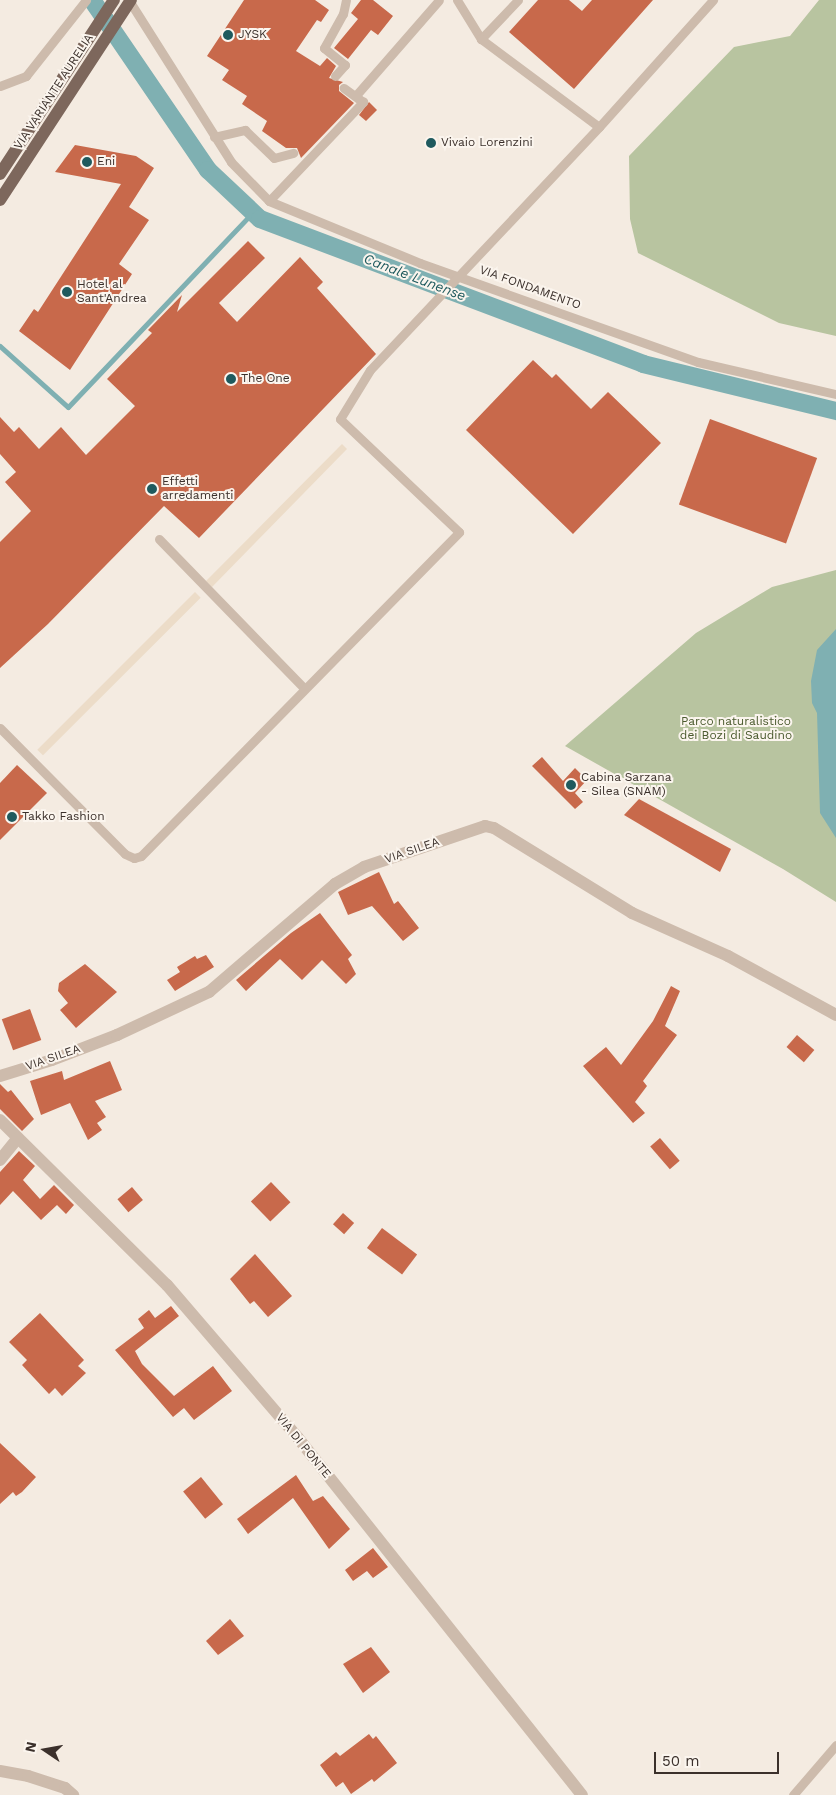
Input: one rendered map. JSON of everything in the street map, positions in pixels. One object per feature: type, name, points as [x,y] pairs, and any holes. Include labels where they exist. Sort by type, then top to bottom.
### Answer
[{"type":"main road","name":"VIA VARIANTE AURELIA","points":[[0,174],[114,0]]},
{"type":"main road","name":"VIA VARIANTE AURELIA","points":[[0,200],[129,3]]},
{"type":"street","name":"VIA SILEA","points":[[0,1076],[52,1060],[117,1035],[209,992],[335,884],[364,867],[485,826],[494,828],[625,908],[728,956],[836,1015]]},
{"type":"street","name":"VIA DI PONTE","points":[[0,1120],[173,1292],[298,1438],[582,1795]]},
{"type":"street","points":[[0,1160],[18,1138]]},
{"type":"street","points":[[0,1771],[28,1776],[65,1788],[73,1795]]},
{"type":"lane","points":[[0,86],[26,76],[86,0]]},
{"type":"lane","points":[[335,76],[345,65],[324,48],[343,14],[346,0]]},
{"type":"lane","points":[[358,93],[439,0]]},
{"type":"lane","points":[[457,0],[481,39],[600,127]]},
{"type":"lane","points":[[481,39],[518,0]]},
{"type":"lane","name":"VIA FONDAMENTO","points":[[713,0],[600,127],[459,276],[698,362],[836,394]]},
{"type":"lane","points":[[0,728],[125,854],[134,858],[141,856],[459,532],[340,418],[370,370],[459,276],[269,201],[249,184],[214,137],[129,3]]},
{"type":"lane","points":[[269,201],[363,102],[344,88]]},
{"type":"lane","points":[[214,137],[245,130],[274,158],[293,153]]},
{"type":"lane","points":[[160,539],[304,688]]},
{"type":"lane","points":[[792,1795],[836,1745]]},
{"type":"green space","points":[[819,0],[836,0],[836,336],[779,323],[638,253],[630,219],[629,156],[734,47],[790,36]]},
{"type":"green space","name":"Parco naturalistico dei Bozi di Saudino","points":[[836,570],[836,902],[783,869],[565,746],[696,633],[772,587]]},
{"type":"shaded area","points":[[342,444],[347,449],[212,587],[206,581]]},
{"type":"shaded area","points":[[195,592],[201,598],[43,755],[37,750]]},
{"type":"water","points":[[836,629],[836,838],[820,813],[817,713],[812,703],[811,681],[817,650]]},
{"type":"building","points":[[244,0],[315,0],[329,10],[321,22],[317,20],[296,51],[320,66],[327,58],[336,66],[329,78],[343,82],[339,85],[339,91],[354,103],[301,158],[297,148],[286,148],[262,131],[267,121],[242,104],[247,96],[222,80],[229,70],[207,56]]},
{"type":"building","points":[[361,0],[373,0],[393,16],[378,35],[371,30],[348,59],[334,48],[358,19],[351,13]]},
{"type":"building","points":[[538,0],[569,0],[582,11],[592,0],[653,0],[574,89],[509,32]]},
{"type":"building","points":[[369,102],[377,110],[366,121],[359,115]]},
{"type":"building","points":[[75,145],[136,156],[154,168],[129,207],[149,220],[119,264],[132,274],[70,370],[19,331],[34,309],[38,312],[121,184],[55,172]]},
{"type":"building","points":[[248,241],[265,258],[219,303],[237,322],[300,257],[323,282],[317,288],[376,354],[199,538],[164,506],[48,624],[0,668],[0,542],[31,511],[5,482],[16,472],[0,454],[0,417],[14,432],[19,427],[39,449],[61,427],[86,455],[135,406],[107,379],[152,333],[148,330],[182,295],[177,312]]},
{"type":"building","points":[[533,360],[552,378],[556,374],[591,409],[608,392],[661,443],[573,534],[466,430]]},
{"type":"building","points":[[710,419],[817,458],[786,544],[679,505]]},
{"type":"building","points":[[542,757],[563,781],[575,768],[587,780],[575,793],[583,802],[575,809],[532,766]]},
{"type":"building","name":"Takko Fashion","points":[[17,765],[47,793],[0,840],[0,783]]},
{"type":"building","points":[[639,799],[731,849],[720,872],[624,815]]},
{"type":"building","points":[[379,872],[394,904],[398,901],[419,928],[403,941],[372,906],[348,915],[338,892]]},
{"type":"building","points":[[320,913],[352,955],[348,959],[356,974],[346,984],[322,960],[302,980],[280,959],[246,991],[236,980],[291,933]]},
{"type":"building","points":[[206,955],[214,967],[175,991],[167,980],[180,972],[177,967],[195,956],[197,959]]},
{"type":"building","points":[[85,964],[117,992],[76,1028],[60,1010],[68,1003],[58,991],[59,983]]},
{"type":"building","points":[[671,986],[680,991],[665,1026],[677,1035],[643,1081],[647,1086],[635,1102],[645,1113],[633,1123],[583,1066],[606,1047],[621,1065],[653,1021]]},
{"type":"building","points":[[30,1009],[41,1040],[13,1050],[2,1019]]},
{"type":"building","points":[[797,1035],[814,1050],[804,1062],[787,1047]]},
{"type":"building","points":[[110,1061],[122,1090],[95,1101],[106,1117],[97,1123],[102,1130],[88,1140],[70,1103],[41,1115],[30,1081],[62,1071],[64,1080]]},
{"type":"building","points":[[0,1084],[8,1092],[11,1090],[34,1119],[22,1131],[0,1109]]},
{"type":"building","points":[[660,1138],[680,1161],[670,1169],[650,1147]]},
{"type":"building","points":[[19,1151],[35,1166],[23,1180],[40,1199],[54,1185],[74,1205],[66,1214],[57,1205],[41,1220],[13,1191],[0,1205],[0,1172]]},
{"type":"building","points":[[271,1182],[290,1202],[270,1222],[251,1201]]},
{"type":"building","points":[[132,1187],[143,1200],[128,1212],[117,1199]]},
{"type":"building","points":[[343,1213],[354,1223],[344,1234],[333,1224]]},
{"type":"building","points":[[382,1228],[417,1254],[402,1274],[367,1248]]},
{"type":"building","points":[[255,1254],[292,1296],[268,1317],[254,1301],[250,1304],[230,1279]]},
{"type":"building","points":[[171,1306],[179,1316],[135,1351],[142,1364],[174,1396],[213,1366],[232,1391],[194,1420],[184,1408],[173,1417],[115,1350],[144,1328],[138,1319],[149,1310],[155,1318]]},
{"type":"building","points":[[40,1313],[84,1360],[78,1366],[86,1373],[62,1396],[55,1388],[49,1394],[22,1365],[27,1360],[9,1342]]},
{"type":"building","points":[[0,1443],[36,1477],[22,1492],[16,1496],[13,1492],[0,1504]]},
{"type":"building","points":[[296,1475],[313,1501],[323,1496],[350,1529],[329,1549],[293,1498],[248,1534],[237,1519]]},
{"type":"building","points":[[201,1477],[223,1504],[205,1519],[183,1491]]},
{"type":"building","points":[[373,1548],[388,1567],[373,1578],[367,1571],[353,1581],[345,1570]]},
{"type":"building","points":[[230,1619],[244,1636],[218,1655],[206,1641]]},
{"type":"building","points":[[371,1647],[390,1672],[363,1693],[343,1664]]},
{"type":"building","points":[[369,1734],[373,1739],[376,1736],[397,1763],[374,1782],[372,1779],[351,1794],[343,1782],[336,1787],[320,1765],[336,1752],[340,1756]]},
{"type":"waterway","name":"Canale Lunense","points":[[92,0],[208,170],[260,219],[643,364],[836,411]]},
{"type":"waterway","points":[[0,346],[68,407],[253,212]]},
{"type":"place","name":"JYSK","points":[[228,35]]},
{"type":"place","name":"Vivaio Lorenzini","points":[[431,143]]},
{"type":"place","name":"Eni","points":[[87,162]]},
{"type":"place","name":"Hotel al Sant'Andrea","points":[[67,292]]},
{"type":"place","name":"The One","points":[[231,379]]},
{"type":"place","name":"Effetti arredamenti","points":[[152,489]]},
{"type":"place","name":"Cabina Sarzana - Silea (SNAM)","points":[[571,785]]},
{"type":"place","name":"Takko Fashion","points":[[12,817]]}]
